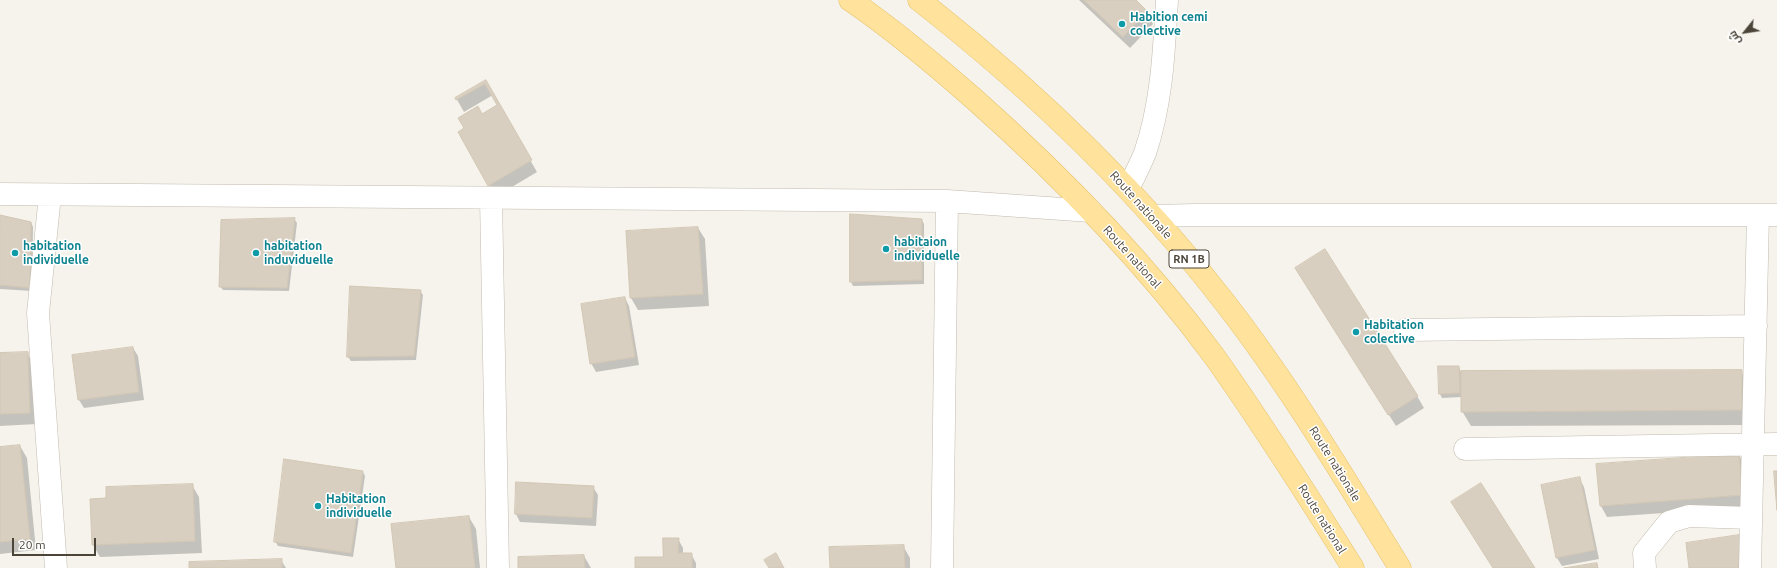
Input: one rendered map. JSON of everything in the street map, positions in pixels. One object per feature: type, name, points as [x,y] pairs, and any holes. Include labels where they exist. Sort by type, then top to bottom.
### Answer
[{"type":"main road","name":"Route national","points":[[850,0],[937,67],[1010,131],[1091,211],[1154,281],[1212,354],[1267,431],[1352,568]]},
{"type":"main road","name":"Route nationale","points":[[919,0],[970,39],[1051,112],[1153,216],[1226,304],[1293,396],[1400,568]]},
{"type":"street","points":[[1128,189],[1145,153],[1155,114],[1162,73],[1166,0]]},
{"type":"street","points":[[0,194],[947,201],[1091,211]]},
{"type":"street","points":[[50,195],[38,313],[56,568]]},
{"type":"street","points":[[491,198],[498,568]]},
{"type":"street","points":[[942,568],[947,201]]},
{"type":"street","points":[[1153,216],[1768,215],[1756,326],[1750,568]]},
{"type":"street","points":[[1405,330],[1756,326]]},
{"type":"street","points":[[1465,449],[1753,443],[1777,444]]},
{"type":"street","points":[[1645,568],[1644,553],[1669,522],[1689,516],[1751,518]]},
{"type":"building","name":"Habition cemi colective","points":[[1084,0],[1136,0],[1147,11],[1123,37]]},
{"type":"building","points":[[486,80],[532,160],[488,186],[458,132],[464,128],[458,118],[478,106],[482,114],[497,105],[485,84],[456,100],[455,98]]},
{"type":"building","name":"habitaion individuelle","points":[[850,214],[922,219],[922,280],[850,282]]},
{"type":"building","name":"habitation individuelle","points":[[0,215],[31,222],[30,288],[0,285]]},
{"type":"building","name":"habitation induviduelle","points":[[295,218],[287,288],[219,287],[221,220]]},
{"type":"building","points":[[698,227],[703,294],[630,298],[626,231]]},
{"type":"building","name":"Habitation colective","points":[[1325,249],[1418,396],[1388,415],[1295,268]]},
{"type":"building","points":[[350,286],[421,290],[414,356],[347,357]]},
{"type":"building","points":[[625,297],[635,357],[590,364],[581,304]]},
{"type":"building","points":[[133,347],[139,392],[78,400],[72,355]]},
{"type":"building","points":[[28,352],[30,413],[0,414],[0,353]]},
{"type":"building","points":[[1438,366],[1459,366],[1460,393],[1439,394]]},
{"type":"building","points":[[1742,370],[1742,410],[1461,412],[1461,371]]},
{"type":"building","points":[[20,445],[30,539],[0,542],[0,447]]},
{"type":"building","points":[[1739,454],[1743,495],[1600,506],[1596,464]]},
{"type":"building","name":"Habitation individuelle","points":[[284,459],[363,471],[351,553],[274,542]]},
{"type":"building","points":[[1774,471],[1777,471],[1777,510]]},
{"type":"building","points":[[1580,477],[1595,550],[1556,558],[1541,485]]},
{"type":"building","points":[[516,482],[594,486],[592,518],[515,514]]},
{"type":"building","points":[[1481,483],[1535,568],[1493,568],[1451,502]]},
{"type":"building","points":[[193,484],[195,541],[92,545],[90,499],[106,498],[106,487]]},
{"type":"building","points":[[469,516],[475,568],[396,568],[391,524]]},
{"type":"building","points":[[1739,535],[1745,568],[1689,568],[1686,543]]},
{"type":"building","points":[[663,538],[679,538],[678,553],[692,553],[692,568],[635,568],[635,557],[663,557]]},
{"type":"building","points":[[904,545],[905,568],[830,568],[829,547]]},
{"type":"building","points":[[776,553],[784,568],[769,568],[764,560]]},
{"type":"building","points":[[584,555],[585,568],[518,568],[518,557]]},
{"type":"building","points":[[282,559],[282,568],[189,568],[189,562]]},
{"type":"building","points":[[1597,563],[1598,568],[1564,568]]},
{"type":"place","name":"Habition cemi colective","points":[[1122,24]]},
{"type":"place","name":"habitaion individuelle","points":[[886,249]]},
{"type":"place","name":"habitation individuelle","points":[[15,253]]},
{"type":"place","name":"habitation induviduelle","points":[[256,253]]},
{"type":"place","name":"Habitation colective","points":[[1356,332]]},
{"type":"place","name":"Habitation individuelle","points":[[318,506]]}]
